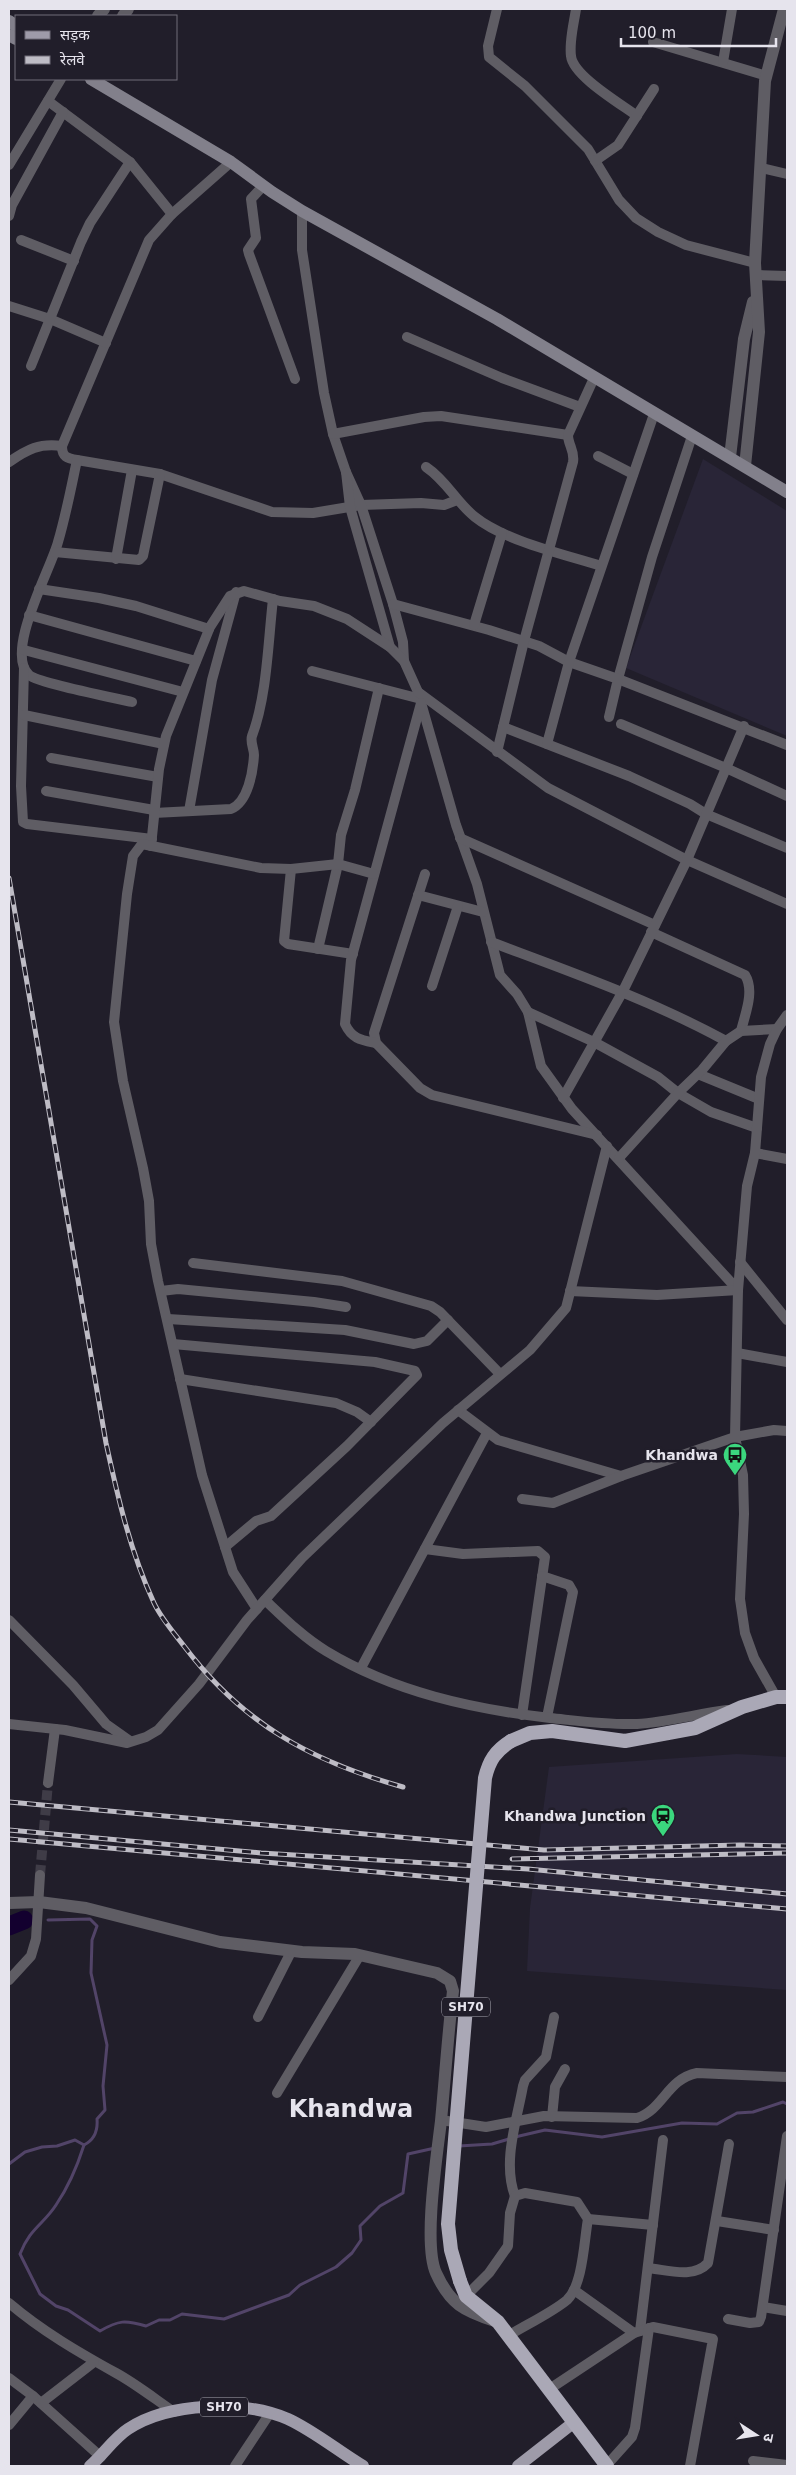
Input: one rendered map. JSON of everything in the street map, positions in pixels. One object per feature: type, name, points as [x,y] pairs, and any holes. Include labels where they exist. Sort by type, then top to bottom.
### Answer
[{"type":"highway","name":"SH70","points":[[573,2423],[498,2322],[466,2296],[450,2250],[448,2224],[485,1778],[492,1758],[499,1748],[530,1733],[552,1731],[625,1741],[695,1728],[742,1707],[782,1697]]},
{"type":"highway","points":[[573,2423],[606,2466]]},
{"type":"main road","points":[[93,80],[231,162],[263,186],[302,211],[497,319],[787,492]]},
{"type":"main road","name":"SH70","points":[[90,2466],[127,2430],[148,2418],[199,2407],[247,2408],[270,2413],[289,2420],[363,2466]]},
{"type":"main road","points":[[518,2466],[573,2423]]},
{"type":"street","points":[[498,9],[488,46],[489,57],[525,86],[588,149],[619,200],[636,218],[658,232],[686,245],[755,269],[787,276]]},
{"type":"street","points":[[576,9],[571,56],[574,66],[582,75],[637,116]]},
{"type":"street","points":[[723,62],[732,9]]},
{"type":"street","points":[[745,466],[759,332],[755,269],[767,76],[785,14]]},
{"type":"street","points":[[653,42],[767,76]]},
{"type":"street","points":[[9,165],[59,80]]},
{"type":"street","points":[[595,161],[618,145],[654,89]]},
{"type":"street","points":[[48,101],[130,162],[172,214]]},
{"type":"street","points":[[9,216],[12,205],[63,112]]},
{"type":"street","points":[[31,366],[90,223],[130,162]]},
{"type":"street","points":[[231,162],[172,214],[149,240],[62,446],[66,458],[160,474],[272,512],[313,512],[361,505],[421,503],[444,505],[457,500]]},
{"type":"street","points":[[762,168],[787,174]]},
{"type":"street","points":[[263,186],[250,199],[256,238],[248,250],[295,379]]},
{"type":"street","points":[[302,211],[302,250],[308,299],[334,434],[346,472],[361,505],[393,604],[403,642],[404,661],[420,698],[460,838],[477,884],[500,975],[517,994],[528,1012],[541,1066],[563,1098],[738,1290]]},
{"type":"street","points":[[21,240],[74,260]]},
{"type":"street","points":[[730,457],[744,339],[756,292]]},
{"type":"street","points":[[9,306],[50,319],[106,343]]},
{"type":"street","points":[[407,337],[502,378],[580,408]]},
{"type":"street","points":[[497,752],[524,641],[575,454],[569,444],[568,435],[594,378]]},
{"type":"street","points":[[547,744],[569,662],[600,566],[654,414]]},
{"type":"street","points":[[334,434],[424,417],[441,416],[568,435]]},
{"type":"street","points":[[609,717],[652,558],[692,436]]},
{"type":"street","points":[[9,462],[21,454],[45,444],[62,446]]},
{"type":"street","points":[[598,456],[633,474]]},
{"type":"street","points":[[77,460],[55,552],[29,615],[24,650],[21,786],[24,822],[151,843],[262,868],[291,869],[338,864],[374,874]]},
{"type":"street","points":[[426,468],[438,475],[457,500],[476,518],[502,533],[600,566]]},
{"type":"street","points":[[116,560],[132,470]]},
{"type":"street","points":[[346,472],[350,507],[390,647]]},
{"type":"street","points":[[55,552],[116,560],[139,560],[143,556],[160,474]]},
{"type":"street","points":[[474,625],[502,533]]},
{"type":"street","points":[[39,589],[136,606],[209,629]]},
{"type":"street","points":[[151,843],[158,777],[164,744],[209,629],[230,596],[236,592],[244,591],[274,599],[314,606],[348,619],[390,647],[404,661]]},
{"type":"street","points":[[189,811],[212,680],[236,592]]},
{"type":"street","points":[[46,791],[154,811],[231,809],[239,806],[243,800],[253,764],[252,736],[259,712],[274,599]]},
{"type":"street","points":[[393,604],[474,625],[524,641],[569,662],[618,678],[744,726],[787,745]]},
{"type":"street","points":[[29,615],[196,661]]},
{"type":"street","points":[[24,650],[183,692]]},
{"type":"street","points":[[24,668],[30,676],[45,682],[132,702]]},
{"type":"street","points":[[312,671],[420,698],[548,788],[687,860],[787,904]]},
{"type":"street","points":[[318,949],[338,864],[341,835],[355,790],[379,688]]},
{"type":"street","points":[[376,1043],[357,1039],[350,1034],[345,1024],[352,954],[420,698]]},
{"type":"street","points":[[24,715],[164,744]]},
{"type":"street","points":[[621,724],[787,796]]},
{"type":"street","points":[[563,1098],[623,991],[687,860],[744,726]]},
{"type":"street","points":[[503,727],[637,780],[690,804],[706,814],[787,848]]},
{"type":"street","points":[[51,758],[158,777]]},
{"type":"street","points":[[460,838],[653,928],[745,975],[749,982],[749,992],[741,1031]]},
{"type":"street","points":[[151,843],[142,844],[133,856],[126,894],[114,1022],[123,1080],[149,1201],[151,1244],[202,1475],[233,1572],[257,1609]]},
{"type":"street","points":[[291,869],[284,941],[288,944],[352,954]]},
{"type":"street","points":[[425,874],[374,1033],[376,1043],[383,1052],[427,1092],[597,1135]]},
{"type":"street","points":[[418,895],[483,912]]},
{"type":"street","points":[[432,986],[458,906]]},
{"type":"street","points":[[491,942],[623,991],[690,1021],[726,1040]]},
{"type":"street","points":[[528,1012],[594,1042],[658,1077],[678,1093],[711,1112],[756,1128]]},
{"type":"street","points":[[782,1697],[754,1658],[745,1633],[740,1600],[744,1514],[742,1475],[734,1437],[738,1290],[747,1186],[755,1154],[758,1099],[765,1061],[777,1029],[787,1015]]},
{"type":"street","points":[[619,1158],[678,1093],[698,1074],[726,1040],[741,1031],[777,1029]]},
{"type":"street","points":[[698,1074],[758,1099]]},
{"type":"street","points":[[9,1724],[55,1729],[128,1743],[146,1737],[158,1730],[199,1684],[257,1609],[302,1558],[458,1410],[530,1350],[553,1325],[566,1308],[607,1146]]},
{"type":"street","points":[[755,1154],[787,1158]]},
{"type":"street","points":[[740,1262],[787,1320]]},
{"type":"street","points":[[193,1264],[342,1281],[431,1306],[448,1320],[500,1374]]},
{"type":"street","points":[[161,1291],[178,1289],[314,1302],[346,1307]]},
{"type":"street","points":[[570,1292],[657,1295],[738,1290]]},
{"type":"street","points":[[168,1319],[345,1330],[414,1344],[427,1341],[448,1320]]},
{"type":"street","points":[[172,1344],[375,1362],[415,1371],[416,1379],[271,1516],[256,1521],[225,1548]]},
{"type":"street","points":[[736,1354],[787,1362]]},
{"type":"street","points":[[180,1379],[336,1403],[357,1412],[371,1422]]},
{"type":"street","points":[[458,1410],[487,1433],[517,1447],[621,1476]]},
{"type":"street","points":[[522,1499],[553,1503],[621,1476],[734,1437],[774,1430],[787,1431]]},
{"type":"street","points":[[361,1668],[487,1433]]},
{"type":"street","points":[[425,1549],[463,1554],[538,1551],[545,1557],[522,1714]]},
{"type":"street","points":[[542,1576],[569,1585],[573,1592],[547,1717]]},
{"type":"street","points":[[265,1600],[290,1624],[326,1651],[411,1690],[440,1699],[522,1714],[604,1724],[639,1724],[742,1707]]},
{"type":"street","points":[[9,1620],[74,1685],[106,1724],[132,1742]]},
{"type":"street","points":[[48,1783],[55,1729]]},
{"type":"street","points":[[9,1980],[31,1956],[36,1939],[40,1876]]},
{"type":"street","points":[[9,1903],[39,1902],[86,1908],[220,1942],[360,1955],[437,1973],[450,1981],[453,1991],[433,2195],[432,2252],[435,2272],[450,2298],[458,2306],[498,2322]]},
{"type":"street","points":[[258,2017],[292,1950]]},
{"type":"street","points":[[277,2093],[360,1955]]},
{"type":"street","points":[[466,2296],[489,2273],[508,2246],[510,2213],[515,2196],[510,2181],[512,2142],[523,2086],[525,2080],[546,2057],[554,2017]]},
{"type":"street","points":[[552,2117],[555,2087],[565,2069]]},
{"type":"street","points":[[441,2120],[486,2127],[498,2126],[532,2117],[637,2118],[650,2112],[675,2082],[686,2076],[697,2073],[787,2077]]},
{"type":"street","points":[[728,2319],[754,2324],[759,2322],[763,2307],[774,2230],[782,2210],[787,2136]]},
{"type":"street","points":[[606,2466],[632,2437],[635,2428],[641,2331],[663,2140]]},
{"type":"street","points":[[648,2268],[688,2273],[701,2271],[708,2263],[729,2144]]},
{"type":"street","points":[[508,2336],[567,2300],[574,2290],[579,2278],[588,2219],[577,2202],[525,2193],[515,2196]]},
{"type":"street","points":[[588,2219],[653,2225]]},
{"type":"street","points":[[716,2221],[774,2230]]},
{"type":"street","points":[[574,2290],[641,2331]]},
{"type":"street","points":[[9,2303],[27,2318],[174,2412]]},
{"type":"street","points":[[763,2307],[787,2311]]},
{"type":"street","points":[[548,2390],[641,2331],[653,2327],[713,2339],[690,2466]]},
{"type":"street","points":[[41,2403],[94,2362]]},
{"type":"street","points":[[9,2378],[33,2396],[101,2457]]},
{"type":"street","points":[[9,2425],[33,2396]]},
{"type":"street","points":[[235,2466],[270,2413]]},
{"type":"street","points":[[753,2461],[787,2465]]},
{"type":"shaded area","points":[[703,459],[787,511],[787,736],[626,668]]},
{"type":"shaded area","name":"Khandwa Junction","points":[[737,1754],[787,1757],[787,1990],[527,1971],[530,1908],[549,1767]]},
{"type":"waterway","points":[[9,2164],[25,2152],[42,2147],[57,2146],[75,2140],[84,2145],[93,2138],[97,2127],[97,2119],[105,2110],[103,2086],[107,2045],[91,1973],[92,1940],[97,1926],[90,1919],[48,1920]]},
{"type":"waterway","points":[[9,1926],[24,1920]]},
{"type":"waterway","points":[[515,2137],[545,2130],[602,2137],[682,2123],[717,2124],[737,2113],[753,2112],[783,2102],[787,2104]]},
{"type":"waterway","points":[[459,2146],[492,2144],[509,2139]]},
{"type":"waterway","points":[[84,2145],[65,2191],[51,2212],[32,2232],[20,2254],[40,2294],[56,2306],[68,2310],[100,2331],[122,2322],[146,2326],[159,2320],[170,2320],[182,2314],[224,2319],[289,2295],[300,2285],[336,2267],[352,2253],[361,2240],[360,2226],[380,2206],[403,2193],[408,2154],[435,2148]]},
{"type":"tunnel","points":[[40,1875],[48,1783]]},
{"type":"railway","points":[[9,878],[106,1443],[131,1544],[154,1603],[168,1625],[207,1673],[230,1697],[255,1718],[309,1752],[370,1777],[403,1787]]},
{"type":"railway","points":[[9,1802],[544,1850],[740,1845],[787,1846]]},
{"type":"railway","points":[[9,1830],[261,1853],[528,1869],[787,1894]]},
{"type":"railway","points":[[9,1839],[787,1909]]},
{"type":"railway","points":[[512,1859],[787,1853]]},
{"type":"place","name":"Khandwa","points":[[735,1476]]},
{"type":"place","name":"Khandwa Junction","points":[[663,1837]]},
{"type":"district","name":"Khandwa","points":[[351,2109]]}]
